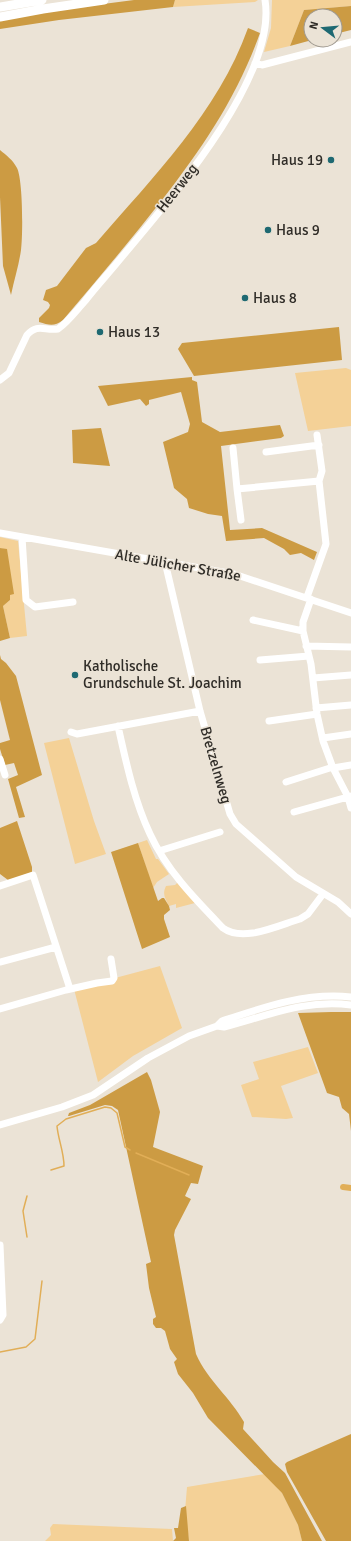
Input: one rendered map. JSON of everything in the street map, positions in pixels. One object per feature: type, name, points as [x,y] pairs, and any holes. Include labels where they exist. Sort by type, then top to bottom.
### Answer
[{"type":"main road","points":[[0,7],[42,0]]},
{"type":"main road","points":[[0,17],[104,0]]},
{"type":"street","name":"Heerweg","points":[[0,380],[9,373],[27,335],[31,330],[35,328],[58,329],[74,314],[145,228],[209,146],[233,110],[255,63],[265,28],[267,14],[265,0]]},
{"type":"street","points":[[255,63],[262,65],[351,42]]},
{"type":"street","points":[[317,436],[322,472],[319,481],[326,544],[309,598],[303,631],[314,678],[317,711],[323,738],[333,768],[349,797],[351,808]]},
{"type":"street","points":[[266,452],[319,446]]},
{"type":"street","points":[[233,448],[241,520]]},
{"type":"street","points":[[237,489],[319,481]]},
{"type":"street","name":"Alte Jülicher Straße","points":[[0,533],[234,574],[351,613]]},
{"type":"street","points":[[22,537],[26,600],[35,607],[73,602]]},
{"type":"street","name":"Bretzelnweg","points":[[165,562],[200,711],[232,819],[296,877],[338,902],[351,914]]},
{"type":"street","points":[[253,620],[303,631]]},
{"type":"street","points":[[306,646],[351,647]]},
{"type":"street","points":[[260,660],[309,656]]},
{"type":"street","points":[[314,678],[351,675]]},
{"type":"street","points":[[269,721],[351,704]]},
{"type":"street","points":[[71,732],[77,734],[200,711]]},
{"type":"street","points":[[118,726],[138,802],[144,820],[159,851],[176,876],[228,932],[244,935],[250,934],[300,919],[308,914],[323,894]]},
{"type":"street","points":[[323,738],[351,734]]},
{"type":"street","points":[[0,759],[5,775]]},
{"type":"street","points":[[286,782],[333,768],[351,765]]},
{"type":"street","points":[[294,812],[349,797]]},
{"type":"street","points":[[159,851],[220,832]]},
{"type":"street","points":[[0,886],[33,875],[70,989]]},
{"type":"street","points":[[0,962],[56,947]]},
{"type":"street","points":[[0,1010],[70,989],[112,981],[114,978],[111,959]]},
{"type":"street","points":[[0,1125],[80,1101],[94,1094],[167,1047],[196,1033],[217,1026],[222,1021],[296,999],[323,996],[351,997]]},
{"type":"street","points":[[217,1026],[224,1028],[297,1006],[323,1003],[351,1005]]},
{"type":"street","points":[[0,1245],[3,1315],[0,1320]]},
{"type":"shaded area","points":[[134,0],[175,0],[173,7],[59,20],[0,29],[0,20],[34,13]]},
{"type":"shaded area","points":[[175,0],[258,0],[255,2],[173,7]]},
{"type":"shaded area","points":[[272,0],[351,0],[351,6],[303,8],[303,13],[290,46],[264,52],[271,28]]},
{"type":"shaded area","points":[[351,6],[351,30],[343,32],[343,8],[328,8]]},
{"type":"shaded area","points":[[303,13],[303,42],[290,46]]},
{"type":"shaded area","points":[[248,28],[260,33],[251,56],[241,79],[218,121],[191,161],[138,230],[63,320],[57,324],[51,325],[39,322],[39,318],[50,305],[48,302],[43,300],[46,290],[57,286],[86,248],[96,243],[161,168],[202,116],[220,88],[235,59]]},
{"type":"shaded area","points":[[0,150],[17,168],[21,195],[21,250],[11,295],[3,266],[0,197]]},
{"type":"shaded area","points":[[339,327],[342,360],[194,376],[178,349],[182,343]]},
{"type":"shaded area","points":[[346,368],[351,370],[351,426],[308,431],[295,373]]},
{"type":"shaded area","points":[[192,377],[192,380],[197,382],[202,422],[220,432],[280,425],[284,436],[281,438],[221,446],[230,530],[262,528],[317,552],[314,560],[301,553],[290,555],[284,549],[264,538],[226,541],[222,516],[208,514],[189,508],[187,499],[174,488],[163,442],[188,432],[190,424],[181,392],[149,400],[149,404],[146,406],[140,399],[108,406],[98,386]]},
{"type":"shaded area","points":[[101,428],[110,466],[73,463],[72,430]]},
{"type":"shaded area","points":[[0,537],[18,541],[27,636],[10,638],[3,606],[10,600],[7,550],[0,548]]},
{"type":"shaded area","points":[[0,548],[7,549],[14,594],[10,595],[10,600],[3,606],[10,638],[0,641]]},
{"type":"shaded area","points":[[0,655],[1,659],[16,676],[42,775],[16,787],[25,817],[19,818],[8,779],[18,775],[14,763],[5,765],[0,749],[0,743],[10,740],[0,700]]},
{"type":"shaded area","points":[[69,738],[94,821],[106,854],[75,864],[44,743]]},
{"type":"shaded area","points":[[17,821],[32,867],[32,875],[12,883],[0,874],[0,828]]},
{"type":"shaded area","points":[[147,840],[156,859],[158,859],[169,874],[157,882],[153,888],[138,843]]},
{"type":"shaded area","points":[[138,843],[158,901],[164,898],[170,910],[164,915],[164,919],[170,937],[142,949],[111,852]]},
{"type":"shaded area","points":[[178,882],[195,903],[176,908],[176,904],[169,906],[164,896],[164,891],[166,886],[175,885]]},
{"type":"shaded area","points":[[160,966],[182,1028],[133,1056],[98,1082],[74,989]]},
{"type":"shaded area","points":[[351,1012],[351,1131],[349,1114],[342,1108],[339,1097],[327,1093],[298,1013]]},
{"type":"shaded area","points":[[308,1047],[318,1073],[281,1086],[293,1118],[252,1117],[241,1085],[259,1079],[253,1062]]},
{"type":"shaded area","points":[[147,1072],[151,1080],[160,1112],[153,1147],[203,1166],[198,1184],[191,1183],[185,1196],[191,1199],[175,1230],[174,1235],[196,1354],[213,1381],[244,1422],[243,1429],[285,1473],[322,1541],[302,1541],[298,1525],[282,1493],[208,1418],[193,1393],[178,1374],[174,1362],[177,1359],[170,1349],[165,1331],[161,1328],[156,1328],[153,1324],[153,1319],[156,1317],[149,1288],[146,1264],[151,1262],[118,1110],[112,1106],[105,1105],[68,1116],[69,1113],[90,1105]]},
{"type":"shaded area","points":[[351,1434],[351,1541],[326,1541],[287,1472],[285,1464]]},
{"type":"shaded area","points":[[265,1474],[282,1493],[298,1525],[302,1541],[189,1541],[185,1511],[187,1487]]},
{"type":"shaded area","points":[[186,1506],[189,1541],[173,1541],[176,1538],[174,1528],[178,1528],[181,1508]]},
{"type":"shaded area","points":[[53,1524],[172,1529],[173,1541],[45,1541],[51,1535],[50,1528]]},
{"type":"waterway","points":[[51,1170],[64,1166],[57,1126],[66,1119],[105,1107],[111,1108],[117,1113],[125,1147],[130,1150]]},
{"type":"waterway","points":[[136,1153],[189,1175]]},
{"type":"waterway","points":[[343,1187],[351,1188]]},
{"type":"waterway","points":[[27,1196],[23,1211],[27,1237]]},
{"type":"waterway","points":[[0,1352],[26,1347],[35,1339],[42,1281]]},
{"type":"place","name":"Haus 19","points":[[331,160]]},
{"type":"place","name":"Haus 9","points":[[268,230]]},
{"type":"place","name":"Haus 8","points":[[245,298]]},
{"type":"place","name":"Haus 13","points":[[100,332]]},
{"type":"place","name":"Katholische Grundschule St. Joachim","points":[[75,675]]}]
